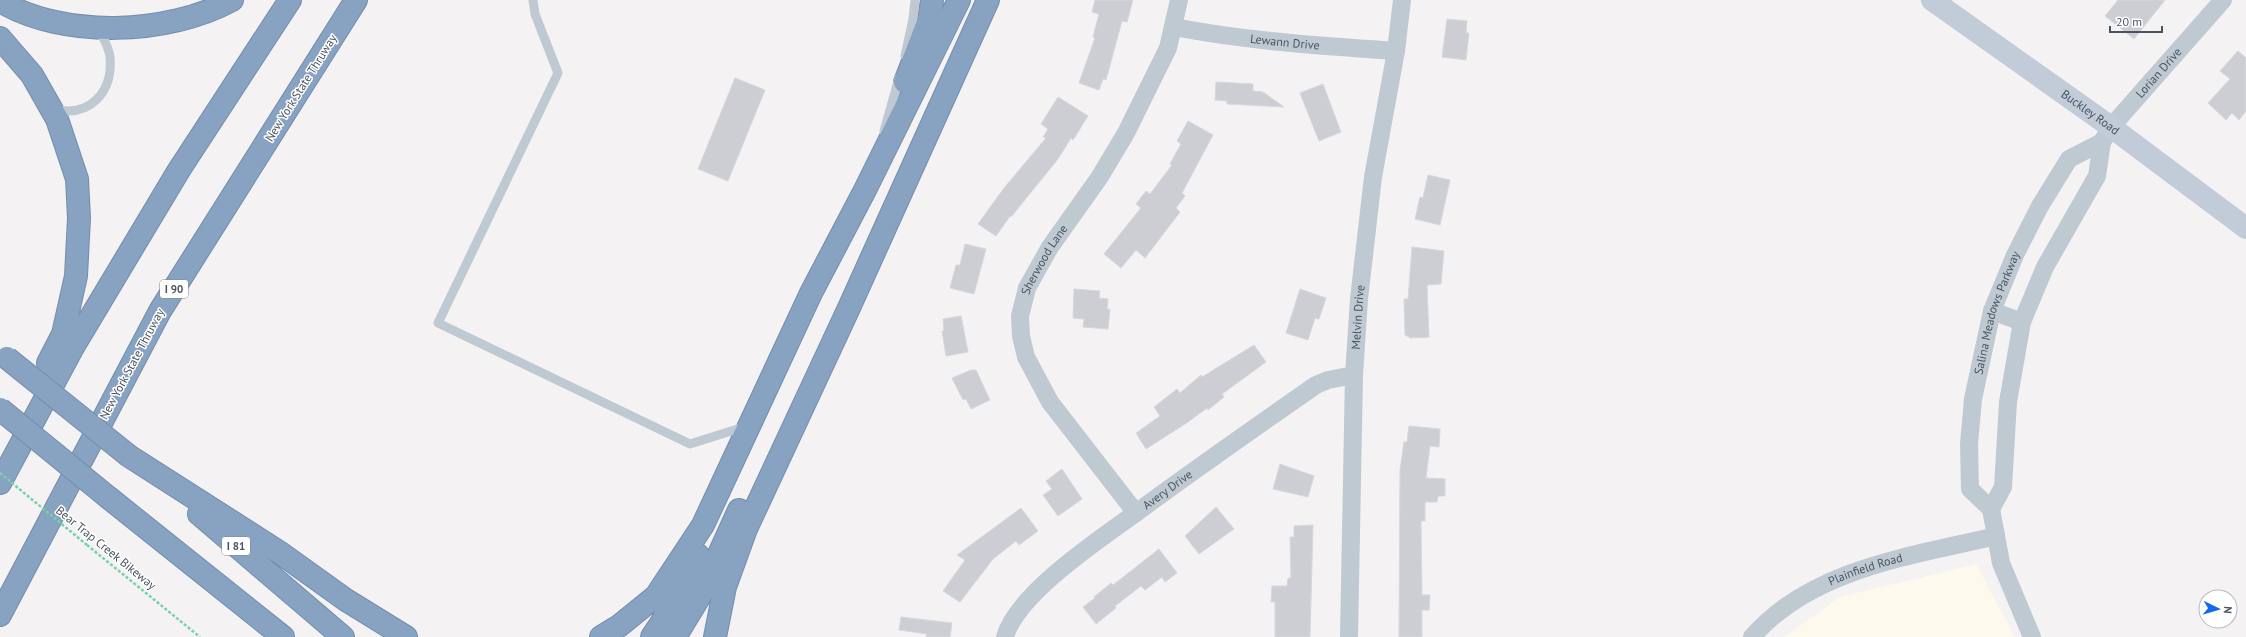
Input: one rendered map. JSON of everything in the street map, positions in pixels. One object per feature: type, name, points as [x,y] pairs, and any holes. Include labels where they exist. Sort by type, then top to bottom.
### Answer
[{"type":"highway","points":[[0,1],[10,7],[55,22],[98,27],[137,28],[180,21],[217,8],[232,0]]},
{"type":"highway","points":[[0,483],[73,347],[179,170],[290,0]]},
{"type":"highway","name":"New York State Thruway","points":[[0,615],[160,311],[356,0]]},
{"type":"highway","points":[[865,190],[882,137],[929,20],[932,0]]},
{"type":"highway","points":[[601,637],[619,626],[656,596],[704,526],[752,425],[811,293],[865,190],[958,0]]},
{"type":"highway","points":[[715,637],[725,587],[746,529],[848,310],[988,0]]},
{"type":"highway","points":[[0,38],[32,75],[58,119],[77,179],[79,218],[76,276],[62,334],[0,460]]},
{"type":"highway","name":"I 81","points":[[4,356],[129,456],[343,637]]},
{"type":"highway","points":[[0,409],[282,637]]},
{"type":"highway","points":[[652,637],[662,622],[697,558],[728,488],[752,425]]},
{"type":"highway","points":[[675,637],[700,596],[740,507],[787,441]]},
{"type":"highway","points":[[129,456],[279,552],[346,600],[406,637]]},
{"type":"street","name":"Sherwood Lane","points":[[1136,513],[1050,402],[1026,357],[1020,336],[1020,316],[1027,288],[1050,247],[1098,178],[1126,133],[1168,48],[1179,0]]},
{"type":"street","name":"Melvin Drive","points":[[1349,637],[1354,375],[1359,299],[1373,177],[1396,51],[1402,0]]},
{"type":"street","name":"Buckley Road","points":[[1932,0],[2107,135],[2246,228]]},
{"type":"street","name":"Lorian Drive","points":[[2107,135],[2223,0]]},
{"type":"street","name":"Lewann Drive","points":[[1174,27],[1214,35],[1310,45],[1396,51]]},
{"type":"street","name":"Salina Meadows Parkway","points":[[1991,509],[1970,490],[1969,444],[1973,399],[1992,311],[2015,255],[2040,206],[2069,159],[2107,135]]},
{"type":"street","points":[[2032,637],[2001,563],[1991,509],[2004,487],[2004,444],[2008,402],[2022,322],[2045,267],[2097,176],[2107,135]]},
{"type":"street","points":[[1992,311],[2022,322]]},
{"type":"street","name":"Avery Drive","points":[[1005,637],[1022,607],[1058,571],[1209,459],[1316,385],[1328,380],[1354,375]]},
{"type":"street","name":"Plainfield Road","points":[[1752,637],[1792,602],[1827,583],[1871,566],[1996,536]]},
{"type":"lane","points":[[533,0],[535,14],[558,73],[438,323],[690,444],[752,425]]},
{"type":"lane","points":[[882,137],[905,57],[913,20],[914,0]]},
{"type":"lane","points":[[51,109],[73,111],[84,108],[94,102],[108,83],[110,56],[98,27]]},
{"type":"path","name":"Bear Trap Creek Bikeway","points":[[0,473],[200,637]]},
{"type":"shaded area","points":[[1976,564],[2015,637],[1784,637],[1840,597]]},
{"type":"building","points":[[1095,0],[1133,0],[1127,22],[1122,21],[1106,80],[1103,79],[1099,90],[1079,83],[1095,38],[1093,37],[1099,14],[1092,12]]},
{"type":"building","points":[[2118,0],[2165,0],[2134,39],[2105,16]]},
{"type":"building","points":[[1447,19],[1467,21],[1466,33],[1469,33],[1466,60],[1442,57]]},
{"type":"building","points":[[2238,51],[2246,58],[2246,111],[2239,120],[2232,113],[2226,120],[2208,103],[2230,79],[2220,71]]},
{"type":"building","points":[[735,78],[765,90],[728,181],[698,169]]},
{"type":"building","points":[[1216,82],[1253,84],[1253,91],[1263,92],[1284,107],[1227,104],[1227,101],[1215,100]]},
{"type":"building","points":[[1323,84],[1341,132],[1319,141],[1300,93]]},
{"type":"building","points":[[1058,97],[1088,116],[1073,140],[1071,138],[1058,159],[1011,217],[1010,216],[996,236],[978,224],[1004,188],[1046,138],[1043,137],[1048,129],[1041,124]]},
{"type":"building","points":[[1188,121],[1213,135],[1182,193],[1185,196],[1176,208],[1180,212],[1145,258],[1136,250],[1121,268],[1104,254],[1141,208],[1136,204],[1146,191],[1150,194],[1172,165],[1170,164],[1181,144],[1177,141]]},
{"type":"building","points":[[1428,175],[1450,180],[1440,225],[1415,219],[1420,197],[1423,198]]},
{"type":"building","points":[[965,244],[986,249],[974,294],[950,288],[956,265],[960,265]]},
{"type":"building","points":[[1412,247],[1444,251],[1441,284],[1427,285],[1429,337],[1411,338],[1405,335],[1404,299],[1408,299]]},
{"type":"building","points":[[1074,289],[1100,291],[1099,298],[1108,299],[1107,309],[1110,309],[1108,329],[1083,327],[1084,319],[1073,318]]},
{"type":"building","points":[[1300,289],[1326,298],[1319,319],[1315,318],[1308,340],[1286,333]]},
{"type":"building","points":[[961,316],[968,352],[946,356],[942,331],[944,331],[943,319]]},
{"type":"building","points":[[1254,345],[1266,362],[1222,394],[1224,397],[1208,410],[1207,408],[1146,449],[1136,433],[1160,416],[1154,407],[1177,389],[1180,393],[1201,375],[1202,377]]},
{"type":"building","points":[[971,370],[976,370],[990,400],[971,409],[966,399],[963,400],[952,378]]},
{"type":"building","points":[[1409,426],[1440,429],[1439,447],[1430,446],[1426,478],[1445,479],[1445,496],[1438,496],[1437,502],[1425,502],[1425,521],[1421,521],[1422,595],[1430,595],[1429,610],[1422,610],[1422,637],[1399,637],[1400,470],[1404,442],[1407,442]]},
{"type":"building","points":[[1280,464],[1314,476],[1308,497],[1273,489]]},
{"type":"building","points":[[1062,469],[1082,499],[1058,516],[1043,495],[1052,489],[1046,481]]},
{"type":"building","points":[[1216,507],[1234,529],[1199,554],[1185,536]]},
{"type":"building","points":[[1021,508],[1038,531],[1019,545],[1016,541],[993,559],[960,602],[943,591],[965,560],[957,555]]},
{"type":"building","points":[[1313,525],[1310,637],[1275,637],[1275,602],[1271,602],[1272,586],[1287,586],[1288,578],[1291,578],[1290,537],[1294,537],[1294,526]]},
{"type":"building","points":[[1159,549],[1177,573],[1165,582],[1162,577],[1145,590],[1141,586],[1115,606],[1116,608],[1096,624],[1083,607],[1111,583],[1113,585]]},
{"type":"building","points":[[901,617],[952,623],[950,637],[926,637],[927,634],[899,630]]}]
